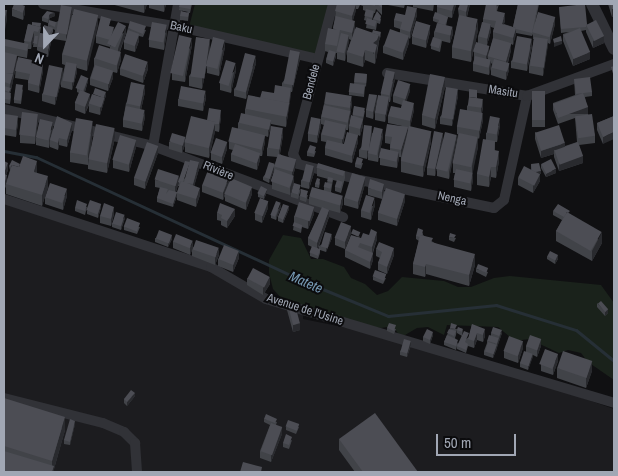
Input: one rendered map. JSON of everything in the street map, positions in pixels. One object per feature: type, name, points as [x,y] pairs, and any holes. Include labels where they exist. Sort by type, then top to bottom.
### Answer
[{"type":"street","name":"Baku","points":[[42,4],[175,26],[318,58]]},
{"type":"street","points":[[153,146],[178,4]]},
{"type":"street","name":"Bendele","points":[[294,160],[293,154],[333,4]]},
{"type":"street","points":[[592,4],[614,49]]},
{"type":"street","name":"Masitu","points":[[387,73],[526,96],[614,64]]},
{"type":"street","name":"Nenga","points":[[294,160],[360,180],[494,208],[504,200],[526,96]]},
{"type":"street","name":"Rivière","points":[[4,108],[153,146],[343,217]]},
{"type":"street","name":"Avenue de l'Usine","points":[[4,199],[211,267],[266,298],[614,404]]},
{"type":"street","points":[[4,398],[102,423],[124,432],[136,443],[137,472]]},
{"type":"shaded area","points":[[195,4],[329,4],[318,56],[189,27]]},
{"type":"shaded area","points":[[4,201],[211,267],[303,314],[303,319],[392,337],[485,364],[614,409],[614,472],[4,472]]},
{"type":"shaded area","points":[[283,235],[301,238],[311,259],[323,259],[344,267],[351,278],[365,284],[377,295],[388,291],[402,277],[444,281],[458,287],[471,287],[494,278],[510,276],[601,285],[614,303],[614,380],[588,362],[581,353],[568,350],[559,353],[529,339],[515,341],[498,327],[447,325],[444,335],[428,327],[417,328],[405,335],[399,335],[393,326],[381,328],[307,315],[283,300],[273,289],[269,273],[269,260]]},
{"type":"building","points":[[14,4],[25,6],[23,13],[12,9]]},
{"type":"building","points":[[180,4],[191,4],[190,9],[179,7]]},
{"type":"building","points":[[337,4],[356,4],[352,16],[335,11]]},
{"type":"building","points":[[437,4],[454,4],[452,11],[437,7]]},
{"type":"building","points":[[460,4],[468,4],[466,12],[458,9]]},
{"type":"building","points":[[486,4],[497,4],[496,11],[505,13],[502,24],[516,28],[513,38],[493,32],[496,21],[483,19]]},
{"type":"building","points":[[518,4],[538,4],[532,33],[513,27]]},
{"type":"building","points":[[585,4],[586,27],[561,29],[559,7]]},
{"type":"building","points":[[61,5],[72,7],[67,34],[56,33]]},
{"type":"building","points":[[407,6],[417,8],[410,32],[400,29],[402,22],[394,20],[396,13],[405,15]]},
{"type":"building","points":[[74,9],[98,15],[87,61],[63,55]]},
{"type":"building","points":[[366,9],[374,11],[372,18],[364,16]]},
{"type":"building","points":[[4,10],[7,10],[4,24]]},
{"type":"building","points":[[47,11],[55,13],[50,14],[48,19],[42,17]]},
{"type":"building","points":[[181,11],[189,13],[188,17],[180,16]]},
{"type":"building","points":[[377,11],[381,16],[380,21],[373,19]]},
{"type":"building","points":[[435,12],[448,17],[445,25],[438,23],[439,20],[433,18]]},
{"type":"building","points":[[538,12],[555,17],[550,37],[532,32]]},
{"type":"building","points":[[459,15],[478,19],[471,51],[452,47]]},
{"type":"building","points":[[101,16],[111,19],[109,26],[114,27],[110,40],[96,36]]},
{"type":"building","points":[[336,16],[355,21],[352,33],[340,30],[337,46],[325,44],[328,28],[337,30],[333,28]]},
{"type":"building","points":[[367,18],[377,21],[375,27],[365,24]]},
{"type":"building","points":[[49,20],[56,22],[55,27],[48,24]]},
{"type":"building","points":[[596,20],[604,36],[594,41],[586,25]]},
{"type":"building","points":[[130,21],[146,26],[143,34],[128,28]]},
{"type":"building","points":[[416,21],[430,25],[426,41],[412,36]]},
{"type":"building","points":[[32,22],[41,23],[40,29],[40,27],[32,25]]},
{"type":"building","points":[[118,22],[126,26],[115,47],[107,43]]},
{"type":"building","points":[[152,22],[167,25],[163,43],[149,40]]},
{"type":"building","points":[[482,22],[491,24],[487,39],[479,37]]},
{"type":"building","points":[[437,23],[453,27],[450,36],[435,32]]},
{"type":"building","points":[[28,24],[40,27],[38,32],[34,31],[31,42],[24,41]]},
{"type":"building","points":[[44,25],[53,28],[49,35],[44,34]]},
{"type":"building","points":[[356,27],[379,35],[373,43],[377,45],[375,53],[365,50],[363,57],[347,52]]},
{"type":"building","points":[[580,28],[590,52],[574,59],[563,35]]},
{"type":"building","points":[[390,29],[409,36],[403,53],[384,46]]},
{"type":"building","points":[[128,30],[139,34],[135,46],[124,42]]},
{"type":"building","points":[[373,30],[381,32],[379,38],[379,35],[372,33]]},
{"type":"building","points":[[40,33],[51,35],[48,49],[38,47]]},
{"type":"building","points":[[341,33],[349,35],[344,53],[336,51]]},
{"type":"building","points":[[179,35],[192,38],[183,76],[170,73]]},
{"type":"building","points":[[35,36],[38,36],[37,44],[33,43]]},
{"type":"building","points":[[517,36],[532,39],[527,64],[512,62]]},
{"type":"building","points":[[561,36],[562,41],[554,43],[553,39]]},
{"type":"building","points":[[196,37],[210,39],[204,79],[190,77]]},
{"type":"building","points":[[213,37],[225,40],[217,69],[206,66]]},
{"type":"building","points":[[433,37],[442,40],[439,48],[430,46]]},
{"type":"building","points":[[534,37],[548,39],[544,68],[530,66]]},
{"type":"building","points":[[493,38],[511,43],[506,62],[488,56]]},
{"type":"building","points":[[5,39],[28,44],[27,51],[4,46]]},
{"type":"building","points":[[476,42],[489,46],[486,56],[473,52]]},
{"type":"building","points":[[99,45],[121,52],[117,65],[95,58]]},
{"type":"building","points":[[290,50],[300,52],[293,85],[284,83]]},
{"type":"building","points":[[329,50],[336,52],[333,62],[326,60]]},
{"type":"building","points":[[4,52],[17,55],[13,73],[6,73],[13,74],[10,84],[4,82]]},
{"type":"building","points":[[245,53],[256,56],[246,93],[235,90]]},
{"type":"building","points":[[125,54],[148,62],[143,76],[120,68]]},
{"type":"building","points":[[475,56],[491,60],[489,68],[473,64]]},
{"type":"building","points":[[18,57],[32,60],[31,66],[33,62],[43,64],[39,86],[28,83],[30,74],[15,71]]},
{"type":"building","points":[[494,59],[509,63],[507,72],[492,68]]},
{"type":"building","points":[[226,60],[236,63],[229,86],[219,83]]},
{"type":"building","points":[[66,62],[77,64],[74,83],[63,81]]},
{"type":"building","points":[[49,65],[63,68],[56,97],[43,94]]},
{"type":"building","points":[[95,65],[113,71],[109,84],[91,78]]},
{"type":"building","points":[[614,66],[614,77],[611,67]]},
{"type":"building","points":[[386,70],[395,72],[389,95],[381,93]]},
{"type":"building","points":[[355,73],[367,74],[366,83],[354,82]]},
{"type":"building","points":[[430,74],[445,77],[435,119],[422,115]]},
{"type":"building","points":[[81,75],[88,78],[83,91],[76,88]]},
{"type":"building","points":[[590,77],[592,92],[576,94],[574,79]]},
{"type":"building","points":[[398,80],[410,84],[405,99],[393,95]]},
{"type":"building","points":[[131,82],[145,85],[140,106],[126,104]]},
{"type":"building","points":[[350,83],[365,85],[364,94],[349,92]]},
{"type":"building","points":[[16,84],[23,85],[21,101],[14,100]]},
{"type":"building","points":[[275,85],[291,88],[289,103],[260,98],[262,91],[274,93]]},
{"type":"building","points":[[4,86],[11,88],[9,92],[4,90]]},
{"type":"building","points":[[181,86],[206,91],[203,104],[179,99]]},
{"type":"building","points":[[446,87],[458,89],[453,119],[441,118]]},
{"type":"building","points":[[95,88],[106,92],[104,98],[93,94]]},
{"type":"building","points":[[469,89],[477,90],[477,98],[469,97]]},
{"type":"building","points":[[80,90],[90,94],[85,107],[75,103]]},
{"type":"building","points":[[532,91],[545,91],[545,120],[532,120]]},
{"type":"building","points":[[5,92],[11,93],[10,100],[4,99]]},
{"type":"building","points":[[326,92],[352,96],[350,108],[324,104]]},
{"type":"building","points":[[583,93],[588,107],[558,118],[553,104]]},
{"type":"building","points":[[92,94],[104,98],[101,108],[89,104]]},
{"type":"building","points":[[369,94],[377,95],[373,112],[366,110]]},
{"type":"building","points":[[248,95],[289,103],[287,117],[245,109]]},
{"type":"building","points":[[378,95],[389,97],[386,115],[375,113]]},
{"type":"building","points":[[469,97],[483,99],[482,108],[468,106]]},
{"type":"building","points":[[403,100],[414,103],[410,121],[388,116],[391,106],[401,108]]},
{"type":"building","points":[[324,105],[350,111],[348,123],[321,117]]},
{"type":"building","points":[[126,106],[145,110],[142,124],[123,120]]},
{"type":"building","points":[[354,106],[365,108],[363,117],[352,115]]},
{"type":"building","points":[[209,108],[221,110],[219,124],[214,124],[215,122],[207,120]]},
{"type":"building","points":[[460,109],[483,113],[480,131],[457,127]]},
{"type":"building","points":[[22,112],[38,114],[35,137],[19,135]]},
{"type":"building","points":[[241,113],[271,120],[269,130],[239,123]]},
{"type":"building","points":[[5,114],[18,116],[16,130],[4,128]]},
{"type":"building","points":[[592,114],[595,136],[578,138],[575,116]]},
{"type":"building","points":[[351,115],[363,119],[360,129],[349,126]]},
{"type":"building","points":[[57,116],[72,123],[67,140],[59,138],[58,143],[50,140]]},
{"type":"building","points":[[191,116],[215,122],[209,148],[184,142]]},
{"type":"building","points":[[490,116],[500,118],[497,135],[487,133]]},
{"type":"building","points":[[614,116],[614,132],[603,137],[597,123]]},
{"type":"building","points":[[311,117],[321,119],[318,136],[308,134]]},
{"type":"building","points":[[76,118],[93,121],[87,155],[70,152]]},
{"type":"building","points":[[40,119],[53,122],[48,140],[36,138]]},
{"type":"building","points":[[325,120],[346,125],[343,140],[322,135]]},
{"type":"building","points":[[96,124],[115,128],[107,163],[89,159]]},
{"type":"building","points":[[387,124],[408,127],[401,150],[390,148],[392,137],[385,136]]},
{"type":"building","points":[[364,125],[372,126],[369,151],[361,150]]},
{"type":"building","points":[[559,125],[565,143],[541,151],[535,133]]},
{"type":"building","points":[[271,126],[283,128],[279,150],[268,148]]},
{"type":"building","points":[[409,126],[431,131],[423,166],[401,161]]},
{"type":"building","points":[[232,127],[265,135],[261,150],[228,142]]},
{"type":"building","points":[[374,127],[383,129],[377,155],[368,153]]},
{"type":"building","points":[[434,131],[443,133],[435,169],[427,168]]},
{"type":"building","points":[[347,132],[358,135],[352,156],[325,148],[327,140],[344,144]]},
{"type":"building","points":[[445,132],[457,135],[447,172],[436,169]]},
{"type":"building","points":[[172,133],[185,137],[183,146],[169,142]]},
{"type":"building","points":[[459,133],[478,137],[471,167],[453,163]]},
{"type":"building","points":[[120,135],[136,140],[129,165],[112,160]]},
{"type":"building","points":[[216,138],[227,142],[222,157],[211,153]]},
{"type":"building","points":[[483,139],[495,141],[494,150],[499,151],[496,167],[491,167],[489,177],[477,174]]},
{"type":"building","points":[[147,142],[158,146],[145,182],[134,178]]},
{"type":"building","points":[[578,142],[583,156],[560,165],[555,151]]},
{"type":"building","points":[[235,144],[260,153],[257,164],[231,154]]},
{"type":"building","points":[[310,145],[316,147],[314,154],[307,152]]},
{"type":"building","points":[[381,148],[399,152],[396,162],[379,158]]},
{"type":"building","points":[[278,154],[296,159],[293,172],[274,166]]},
{"type":"building","points":[[23,156],[37,161],[34,172],[48,176],[42,195],[6,184],[12,165],[19,167]]},
{"type":"building","points":[[357,157],[363,159],[361,165],[355,164]]},
{"type":"building","points":[[551,159],[556,169],[546,174],[541,164]]},
{"type":"building","points":[[12,160],[20,164],[19,167],[9,166]]},
{"type":"building","points":[[190,160],[199,162],[193,184],[187,183],[200,188],[196,199],[177,193],[181,181],[184,182]]},
{"type":"building","points":[[4,161],[8,163],[4,173]]},
{"type":"building","points":[[185,161],[190,162],[183,182],[181,181],[180,183],[178,182]]},
{"type":"building","points":[[269,162],[275,164],[270,179],[264,177]]},
{"type":"building","points":[[318,163],[345,171],[343,176],[317,168]]},
{"type":"building","points":[[539,163],[541,171],[535,172],[532,170],[531,164]]},
{"type":"building","points":[[306,164],[314,166],[310,182],[302,180]]},
{"type":"building","points":[[524,166],[540,174],[534,186],[518,178]]},
{"type":"building","points":[[158,169],[179,176],[176,186],[155,179]]},
{"type":"building","points":[[275,169],[294,176],[289,188],[271,181]]},
{"type":"building","points":[[456,169],[473,173],[470,184],[454,180]]},
{"type":"building","points":[[208,170],[229,178],[223,193],[202,185]]},
{"type":"building","points":[[352,173],[365,177],[358,202],[344,198]]},
{"type":"building","points":[[328,177],[333,178],[332,182],[327,181]]},
{"type":"building","points":[[231,178],[252,187],[246,203],[224,194]]},
{"type":"building","points":[[317,178],[320,179],[319,185],[315,184]]},
{"type":"building","points":[[370,179],[384,184],[382,192],[368,188]]},
{"type":"building","points":[[337,180],[343,182],[341,189],[335,187]]},
{"type":"building","points":[[325,182],[332,184],[330,189],[324,187]]},
{"type":"building","points":[[50,183],[67,189],[62,203],[45,197]]},
{"type":"building","points":[[294,183],[301,185],[298,195],[291,193]]},
{"type":"building","points":[[261,186],[267,189],[264,196],[257,193]]},
{"type":"building","points":[[160,187],[168,189],[166,194],[169,190],[177,192],[173,204],[157,198]]},
{"type":"building","points":[[312,187],[343,196],[340,205],[309,197]]},
{"type":"building","points":[[386,188],[405,194],[397,219],[378,213]]},
{"type":"building","points":[[301,189],[308,191],[306,198],[300,196]]},
{"type":"building","points":[[366,195],[375,198],[370,213],[361,210]]},
{"type":"building","points":[[260,198],[268,201],[263,216],[254,213]]},
{"type":"building","points":[[77,200],[87,204],[85,211],[75,208]]},
{"type":"building","points":[[90,200],[101,204],[98,214],[86,210]]},
{"type":"building","points":[[276,201],[281,203],[275,217],[270,215]]},
{"type":"building","points":[[299,202],[314,207],[310,221],[294,216]]},
{"type":"building","points":[[104,203],[114,207],[111,219],[100,216]]},
{"type":"building","points":[[220,203],[235,209],[227,221],[221,218],[222,215],[217,213]]},
{"type":"building","points":[[283,204],[289,206],[283,220],[278,217]]},
{"type":"building","points":[[558,204],[570,211],[564,217],[553,211]]},
{"type":"building","points":[[322,207],[329,210],[317,243],[308,238]]},
{"type":"building","points":[[116,212],[125,215],[121,226],[112,223]]},
{"type":"building","points":[[567,212],[602,232],[591,251],[556,231]]},
{"type":"building","points":[[127,218],[140,223],[137,231],[124,226]]},
{"type":"building","points":[[294,222],[302,225],[301,229],[293,226]]},
{"type":"building","points":[[341,222],[351,226],[345,242],[335,238]]},
{"type":"building","points":[[418,228],[423,230],[420,237],[416,236]]},
{"type":"building","points":[[353,229],[360,232],[358,237],[351,234]]},
{"type":"building","points":[[371,229],[377,232],[372,247],[360,243],[358,247],[373,253],[370,262],[345,250],[351,235],[361,238],[363,233],[369,235]]},
{"type":"building","points":[[159,230],[172,235],[169,243],[156,238]]},
{"type":"building","points":[[325,232],[332,234],[328,248],[321,246]]},
{"type":"building","points":[[450,233],[456,235],[454,238],[449,237]]},
{"type":"building","points":[[176,234],[193,241],[190,248],[173,241]]},
{"type":"building","points":[[420,235],[433,238],[431,242],[475,254],[469,275],[426,264],[425,267],[413,264]]},
{"type":"building","points":[[196,240],[219,248],[215,257],[193,249]]},
{"type":"building","points":[[379,242],[394,248],[387,267],[378,263],[382,252],[376,249]]},
{"type":"building","points":[[224,245],[239,251],[233,265],[218,259]]},
{"type":"building","points":[[312,246],[320,249],[318,256],[309,253]]},
{"type":"building","points":[[550,251],[558,255],[555,260],[547,256]]},
{"type":"building","points":[[478,264],[488,268],[486,273],[476,269]]},
{"type":"building","points":[[253,268],[270,277],[264,288],[247,279]]},
{"type":"building","points":[[375,270],[386,274],[384,281],[373,277]]},
{"type":"building","points":[[294,301],[300,323],[293,325],[287,303]]},
{"type":"building","points":[[601,301],[608,309],[605,312],[598,304]]},
{"type":"building","points":[[389,323],[396,325],[394,331],[387,328]]},
{"type":"building","points":[[451,323],[457,325],[455,329],[450,328]]},
{"type":"building","points":[[472,324],[485,329],[483,335],[477,333],[474,341],[468,339]]},
{"type":"building","points":[[493,327],[502,330],[499,336],[491,333]]},
{"type":"building","points":[[427,329],[433,332],[430,340],[423,337]]},
{"type":"building","points":[[449,329],[456,331],[454,336],[447,333]]},
{"type":"building","points":[[464,331],[469,333],[465,342],[468,344],[466,350],[457,346]]},
{"type":"building","points":[[447,335],[458,340],[456,346],[444,342]]},
{"type":"building","points":[[489,335],[499,338],[497,344],[487,341]]},
{"type":"building","points":[[530,335],[541,339],[537,350],[526,346]]},
{"type":"building","points":[[509,336],[523,341],[518,356],[504,351]]},
{"type":"building","points":[[404,339],[411,341],[407,353],[400,351]]},
{"type":"building","points":[[488,342],[497,345],[493,354],[485,352]]},
{"type":"building","points":[[545,349],[558,354],[552,369],[539,364]]},
{"type":"building","points":[[524,351],[533,354],[529,366],[520,363]]},
{"type":"building","points":[[563,351],[592,361],[586,378],[557,368]]},
{"type":"building","points":[[131,390],[135,393],[127,402],[124,399]]},
{"type":"building","points":[[4,398],[65,417],[52,461],[4,446]]},
{"type":"building","points":[[375,413],[418,472],[363,472],[339,439]]},
{"type":"building","points":[[266,414],[277,419],[275,423],[264,419]]},
{"type":"building","points":[[70,419],[75,421],[70,442],[64,440]]},
{"type":"building","points":[[288,420],[299,424],[297,431],[286,427]]},
{"type":"building","points":[[271,423],[282,427],[272,455],[261,451]]},
{"type":"building","points":[[286,434],[292,437],[289,445],[283,443]]},
{"type":"building","points":[[4,451],[54,466],[52,472],[4,472]]},
{"type":"building","points":[[243,462],[262,467],[261,472],[240,472]]},
{"type":"waterway","name":"Matete","points":[[4,151],[36,157],[308,283],[388,316],[496,305],[576,330],[614,361]]}]
